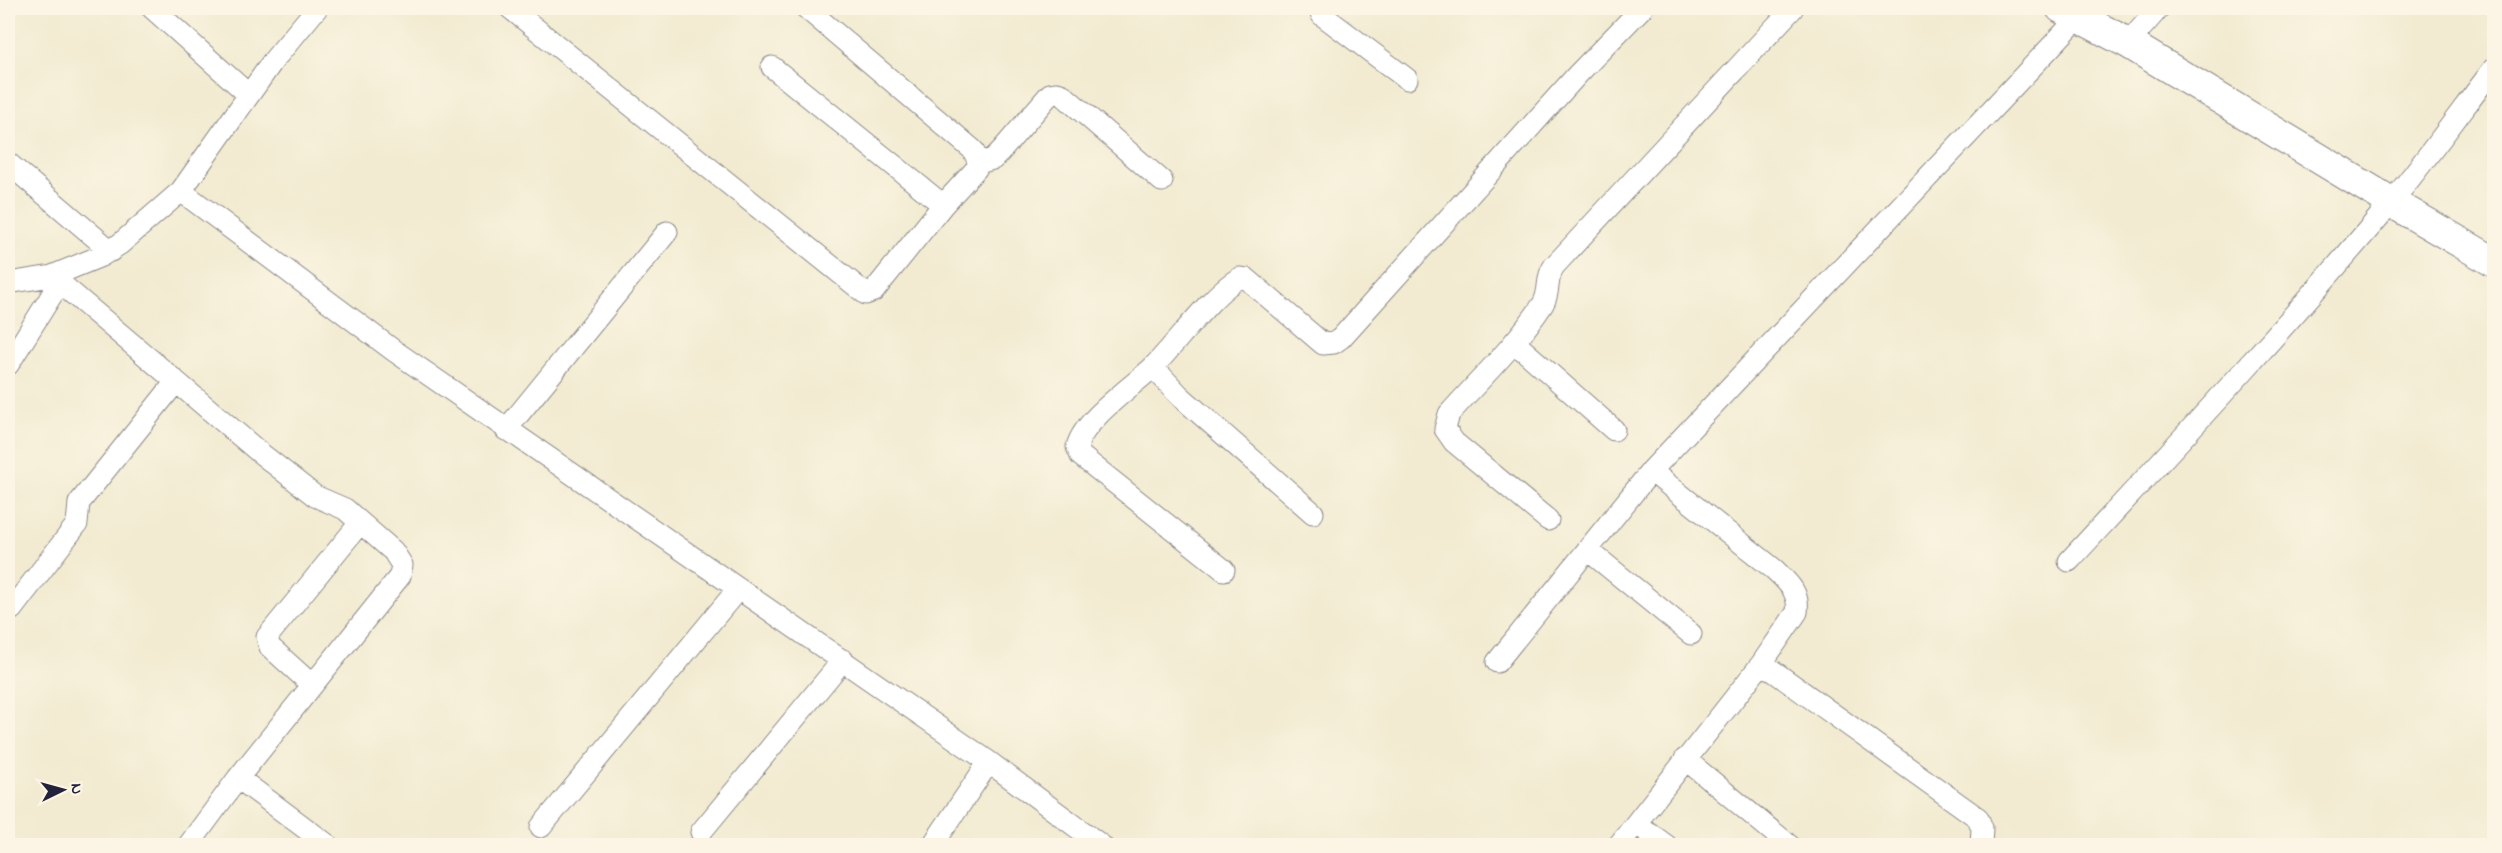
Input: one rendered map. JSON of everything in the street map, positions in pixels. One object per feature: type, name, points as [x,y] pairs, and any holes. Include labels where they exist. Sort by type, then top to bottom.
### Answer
[{"type":"main road","points":[[2069,13],[2128,43],[2494,262]]},
{"type":"street","points":[[152,8],[249,95]]},
{"type":"street","points":[[8,283],[56,279],[111,251],[181,191],[249,95],[317,8]]},
{"type":"street","points":[[510,8],[863,294],[874,291],[979,163],[993,159],[1050,94],[1063,95],[1162,181]]},
{"type":"street","points":[[806,8],[973,150],[979,163]]},
{"type":"street","points":[[1319,8],[1322,15],[1407,79]]},
{"type":"street","points":[[1224,570],[1081,456],[1078,452],[1078,442],[1119,395],[1153,367],[1218,296],[1240,278],[1247,279],[1323,344],[1334,343],[1341,338],[1578,74],[1642,8]]},
{"type":"street","points":[[1548,520],[1454,442],[1445,429],[1449,414],[1514,342],[1545,301],[1548,278],[1555,265],[1793,8]]},
{"type":"street","points":[[2128,43],[2159,8]]},
{"type":"street","points":[[1497,662],[1589,551],[1651,471],[2069,13]]},
{"type":"street","points":[[772,67],[943,205]]},
{"type":"street","points":[[2069,561],[2198,422],[2391,202],[2494,68]]},
{"type":"street","points":[[8,163],[111,251]]},
{"type":"street","points":[[181,191],[393,350],[989,762],[1093,843]]},
{"type":"street","points":[[506,430],[667,232]]},
{"type":"street","points":[[8,365],[56,279]]},
{"type":"street","points":[[56,279],[175,383],[315,496],[340,505],[393,551],[401,561],[400,576],[238,778],[188,846]]},
{"type":"street","points":[[1514,342],[1614,430]]},
{"type":"street","points":[[1153,367],[1180,396],[1313,513]]},
{"type":"street","points":[[8,609],[12,609],[76,524],[80,503],[175,383]]},
{"type":"street","points":[[1618,846],[1762,663],[1797,612],[1797,595],[1792,586],[1651,471]]},
{"type":"street","points":[[312,685],[270,647],[267,637],[360,523]]},
{"type":"street","points":[[1589,551],[1691,634]]},
{"type":"street","points":[[541,827],[738,589]]},
{"type":"street","points":[[701,832],[843,660]]},
{"type":"street","points":[[1762,663],[1978,818],[1983,828],[1981,846]]},
{"type":"street","points":[[1685,759],[1790,846]]},
{"type":"street","points":[[932,846],[989,762]]},
{"type":"street","points":[[238,778],[329,846]]},
{"type":"street","points":[[1637,824],[1668,846]]}]
